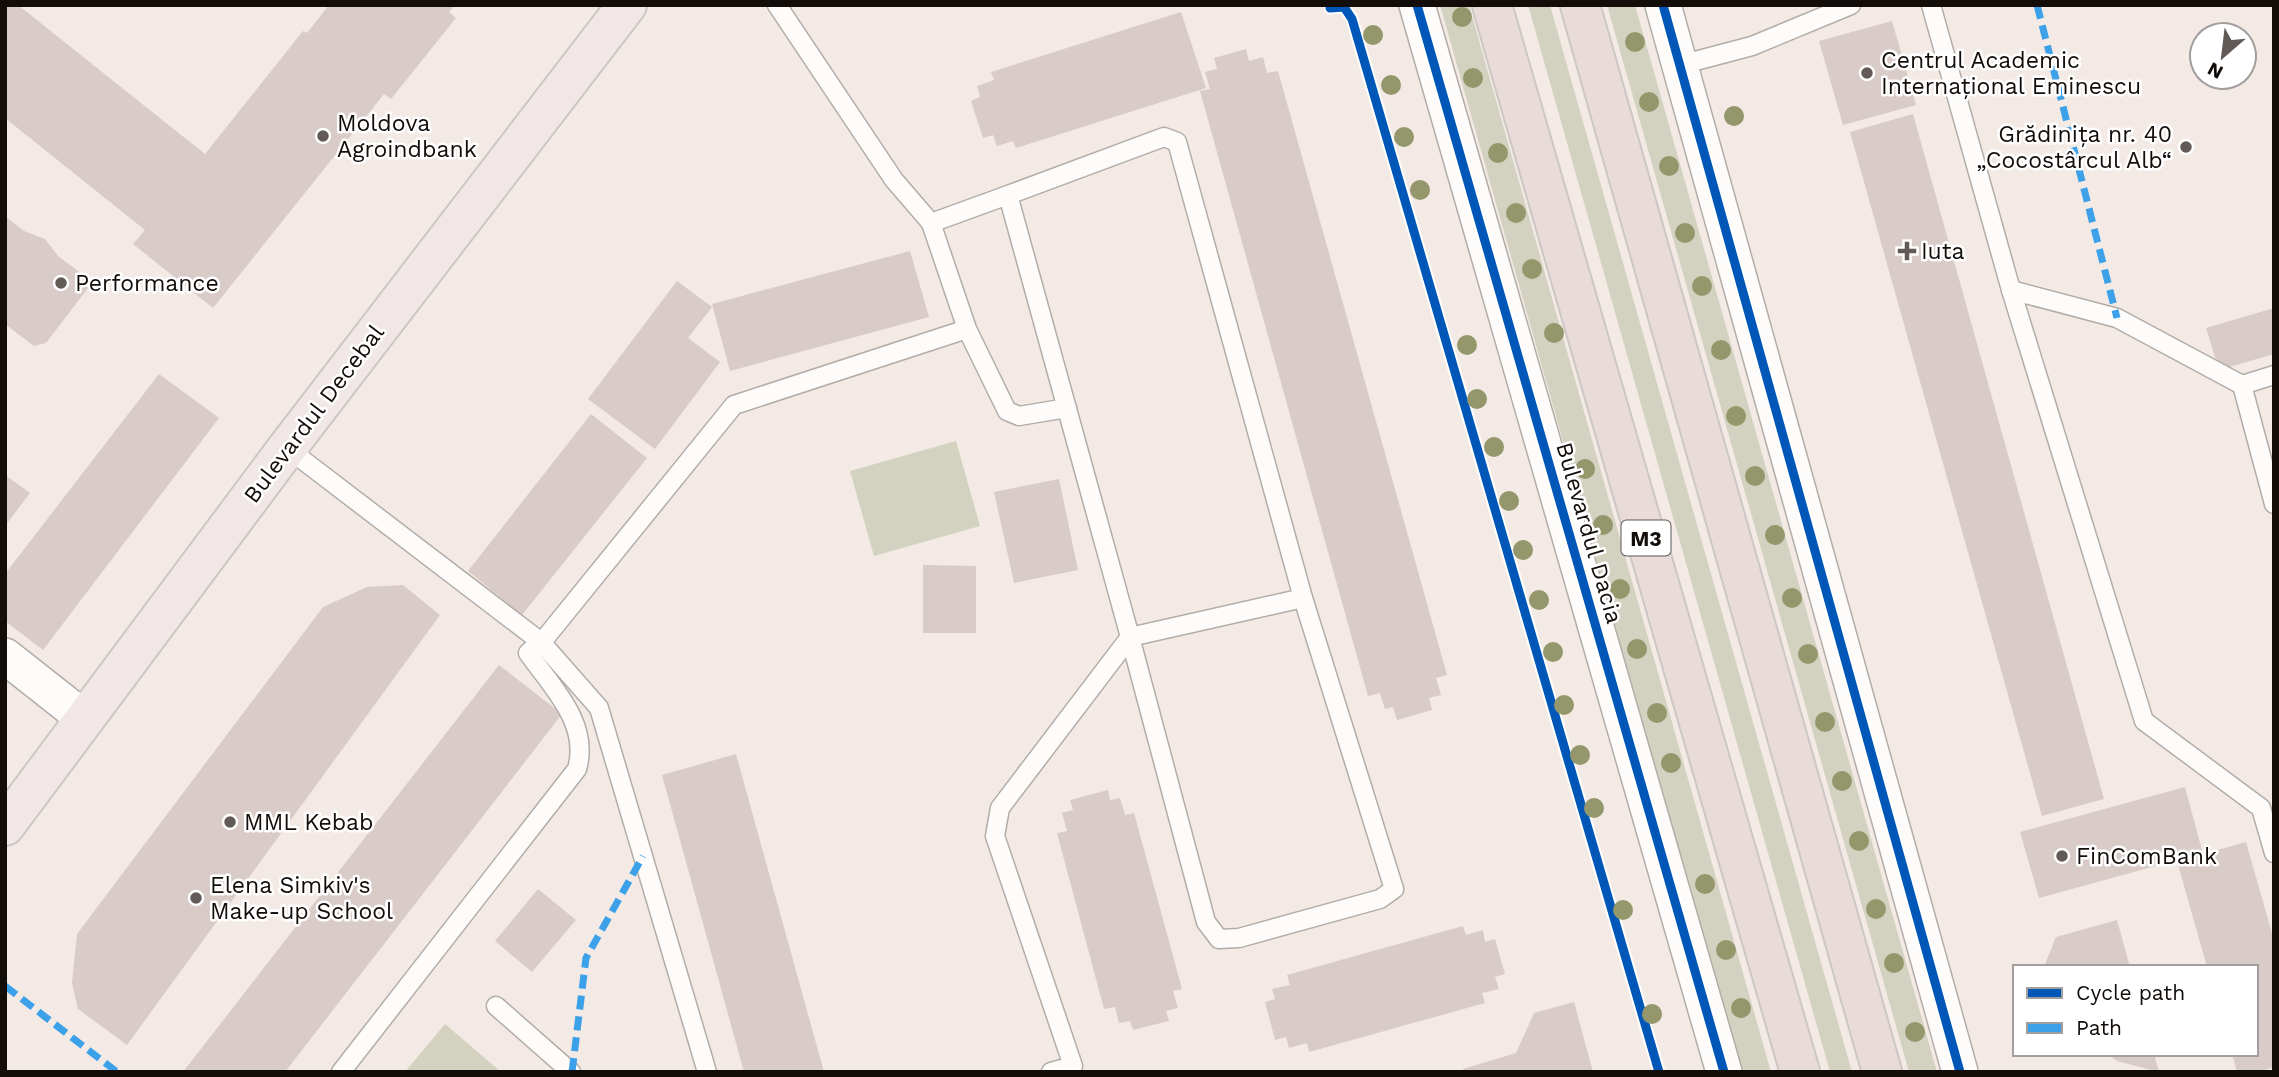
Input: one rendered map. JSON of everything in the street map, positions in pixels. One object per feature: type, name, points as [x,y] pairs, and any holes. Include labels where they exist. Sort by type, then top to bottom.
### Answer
[{"type":"highway","name":"M3","points":[[1492,5],[1800,1072]]},
{"type":"highway","points":[[1580,5],[1882,1072]]},
{"type":"main road","name":"Bulevardul Decebal","points":[[5,825],[287,449],[627,5]]},
{"type":"street","name":"Bulevardul Dacia","points":[[1417,5],[1724,1072]]},
{"type":"street","points":[[1663,5],[1960,1072]]},
{"type":"street","points":[[5,656],[85,719]]},
{"type":"lane","points":[[777,5],[894,180],[931,222],[967,329],[1007,411],[1020,416],[1067,408]]},
{"type":"lane","points":[[1680,65],[1752,46],[1851,5]]},
{"type":"lane","points":[[1931,5],[2011,290],[2144,721],[2261,808],[2274,853]]},
{"type":"lane","points":[[931,222],[1164,137],[1177,142],[1303,598],[1394,889],[1380,899],[1239,938],[1219,939],[1206,922],[1008,195]]},
{"type":"lane","points":[[2011,290],[2116,318],[2242,385],[2274,375]]},
{"type":"lane","points":[[341,1072],[577,769],[581,747],[576,723],[528,653],[541,642],[734,405],[967,329]]},
{"type":"lane","points":[[2242,385],[2274,504]]},
{"type":"lane","points":[[287,449],[541,642],[599,708],[707,1072]]},
{"type":"lane","points":[[1051,1072],[1073,1066],[995,836],[1000,808],[1130,637],[1303,598]]},
{"type":"lane","points":[[496,1006],[571,1072]]},
{"type":"green space","points":[[1440,5],[1469,5],[1771,1072],[1741,1072]]},
{"type":"green space","points":[[1528,5],[1550,5],[1852,1072],[1830,1072]]},
{"type":"green space","points":[[1607,5],[1635,5],[1937,1072],[1909,1072]]},
{"type":"green space","points":[[956,441],[980,526],[874,556],[850,471]]},
{"type":"green space","points":[[445,1024],[501,1072],[405,1072]]},
{"type":"building","points":[[5,5],[18,5],[205,154],[303,31],[307,33],[329,5],[455,5],[449,12],[456,18],[391,99],[384,94],[213,308],[133,244],[145,230],[5,118]]},
{"type":"building","points":[[1181,12],[1206,88],[1016,148],[1013,141],[997,146],[993,135],[983,138],[971,101],[980,97],[977,86],[994,80],[991,72]]},
{"type":"building","name":"Centrul Academic Internațional Eminescu","points":[[1892,21],[1916,105],[1843,125],[1819,41]]},
{"type":"building","points":[[1246,49],[1249,61],[1263,57],[1267,73],[1278,71],[1447,675],[1436,678],[1441,695],[1429,698],[1432,710],[1397,720],[1393,707],[1385,709],[1380,693],[1368,696],[1200,91],[1210,89],[1205,72],[1217,69],[1214,58]]},
{"type":"building","points":[[1913,114],[2104,799],[2042,816],[1850,132]]},
{"type":"building","points":[[5,216],[24,231],[45,239],[58,256],[86,277],[84,282],[88,288],[46,343],[34,346],[5,324]]},
{"type":"building","points":[[910,251],[929,317],[730,371],[712,304]]},
{"type":"building","points":[[677,281],[712,307],[688,338],[720,362],[655,449],[588,399]]},
{"type":"building","points":[[2274,308],[2274,354],[2219,370],[2206,328]]},
{"type":"building","points":[[159,374],[219,418],[43,650],[5,621],[5,574]]},
{"type":"building","points":[[591,414],[647,458],[522,615],[468,571]]},
{"type":"building","points":[[5,475],[30,493],[5,526]]},
{"type":"building","points":[[1059,479],[1078,570],[1014,583],[994,492]]},
{"type":"building","points":[[923,565],[976,566],[976,633],[923,633]]},
{"type":"building","points":[[403,585],[440,615],[127,1045],[78,1009],[72,983],[77,934],[323,607],[367,587]]},
{"type":"building","points":[[499,665],[562,714],[285,1072],[183,1072]]},
{"type":"building","points":[[736,754],[824,1072],[744,1072],[662,775]]},
{"type":"building","points":[[2185,787],[2203,854],[2246,842],[2274,940],[2274,1067],[2259,1072],[2237,1072],[2233,1056],[2258,1056],[2258,965],[2206,965],[2177,861],[2196,855],[2039,898],[2020,832]]},
{"type":"building","points":[[1108,790],[1110,800],[1120,798],[1125,815],[1134,813],[1182,989],[1173,991],[1178,1008],[1166,1011],[1169,1021],[1133,1030],[1130,1021],[1119,1023],[1115,1007],[1104,1009],[1057,833],[1067,831],[1062,813],[1073,810],[1070,800]]},
{"type":"building","points":[[538,889],[576,920],[532,972],[495,941]]},
{"type":"building","points":[[2117,920],[2129,965],[2045,965],[2056,937]]},
{"type":"building","points":[[1463,926],[1466,935],[1483,930],[1485,942],[1495,939],[1505,974],[1495,977],[1499,989],[1482,993],[1485,1003],[1309,1052],[1307,1043],[1289,1048],[1286,1037],[1275,1040],[1265,1002],[1275,999],[1272,989],[1290,985],[1287,975]]},
{"type":"building","points":[[1574,1002],[1593,1072],[1464,1072],[1463,1069],[1516,1053],[1534,1013]]},
{"type":"building","points":[[2111,1056],[2155,1056],[2159,1072],[2117,1061]]},
{"type":"marked path","points":[[2037,5],[2117,318]]},
{"type":"marked path","points":[[572,1072],[586,958],[643,856]]},
{"type":"marked path","points":[[5,986],[117,1072]]},
{"type":"cycle path","points":[[1417,5],[1724,1072]]},
{"type":"cycle path","points":[[1663,5],[1960,1072]]},
{"type":"cycle path","points":[[1330,8],[1344,7],[1352,19],[1659,1072]]},
{"type":"place","name":"Centrul Academic Internațional Eminescu","points":[[1867,73]]},
{"type":"place","name":"Moldova Agroindbank","points":[[323,136]]},
{"type":"place","name":"Grădinița nr. 40 „Cocostârcul Alb“","points":[[2186,147]]},
{"type":"place","name":"Iuta","points":[[1907,251]]},
{"type":"place","name":"Performance","points":[[61,283]]},
{"type":"place","name":"MML Kebab","points":[[230,822]]},
{"type":"place","name":"FinComBank","points":[[2062,856]]},
{"type":"place","name":"Elena Simkiv's Make-up School","points":[[196,898]]}]
